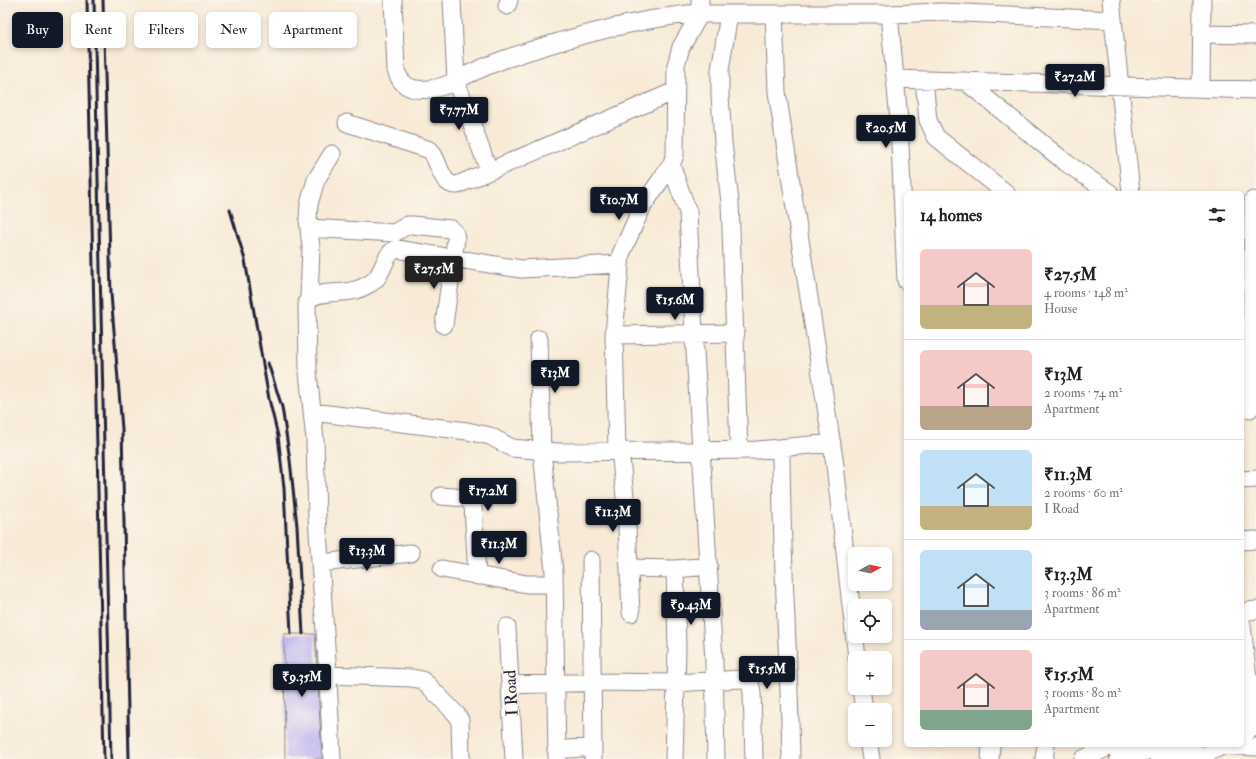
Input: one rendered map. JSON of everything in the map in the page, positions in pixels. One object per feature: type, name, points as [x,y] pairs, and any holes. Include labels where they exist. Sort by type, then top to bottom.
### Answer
[{"type":"main road","points":[[1244,714],[1256,707]]},
{"type":"main road","points":[[1121,759],[1149,747]]},
{"type":"main road","points":[[1161,759],[1187,747]]},
{"type":"street","points":[[393,0],[396,70],[399,80],[406,86],[418,89],[430,89],[456,81],[504,59],[542,47],[700,7],[729,14],[889,14],[943,12],[1113,20]]},
{"type":"street","points":[[452,0],[456,81],[490,171]]},
{"type":"street","points":[[1111,0],[1131,191]]},
{"type":"street","points":[[1200,88],[1202,0]]},
{"type":"street","points":[[631,613],[626,506],[619,450],[614,335],[620,264],[626,241],[642,207],[671,165],[675,155],[676,65],[681,47],[700,7]]},
{"type":"street","points":[[729,14],[720,70],[720,95],[723,143],[730,202],[736,333],[739,450]]},
{"type":"street","points":[[774,14],[777,92],[832,443],[856,651]]},
{"type":"street","points":[[889,14],[906,189]]},
{"type":"street","points":[[1201,34],[1256,35]]},
{"type":"street","points":[[895,79],[1256,90]]},
{"type":"street","points":[[924,80],[928,120],[936,137],[1004,191]]},
{"type":"street","points":[[965,81],[1065,162],[1107,191]]},
{"type":"street","points":[[347,123],[430,150],[434,155],[446,182],[451,185],[457,185],[675,91]]},
{"type":"street","points":[[332,154],[313,187],[308,212],[311,248],[309,298],[306,306],[308,372],[315,440],[332,759]]},
{"type":"street","points":[[671,165],[688,212],[694,335],[709,566],[716,759]]},
{"type":"street","points":[[1249,409],[1247,284],[1250,200]]},
{"type":"street","points":[[309,228],[394,234],[408,225],[451,230],[455,233],[456,239],[444,325]]},
{"type":"street","points":[[309,298],[352,291],[371,284],[380,274],[393,250],[397,249],[506,268],[531,270],[620,264]]},
{"type":"street","points":[[614,335],[694,335],[736,333]]},
{"type":"street","points":[[539,339],[542,451],[549,512],[554,584],[556,755],[593,753],[591,560]]},
{"type":"street","points":[[312,412],[467,431],[490,436],[512,448],[542,451],[739,450],[832,443]]},
{"type":"street","points":[[781,448],[781,510],[790,683],[791,759]]},
{"type":"street","points":[[1244,480],[1256,479]]},
{"type":"street","points":[[441,496],[466,498],[473,505],[477,576]]},
{"type":"street","points":[[1244,541],[1256,540]]},
{"type":"street","points":[[321,563],[411,553]]},
{"type":"street","points":[[629,568],[675,569],[709,566]]},
{"type":"street","points":[[442,569],[527,584],[554,584]]},
{"type":"street","points":[[674,759],[676,683],[675,569]]},
{"type":"street","points":[[1244,612],[1256,610]]},
{"type":"street","name":"I Road","points":[[507,627],[514,759]]},
{"type":"street","points":[[1244,642],[1249,684]]},
{"type":"street","points":[[328,675],[412,678],[422,680],[457,715],[460,720],[461,759]]},
{"type":"street","points":[[510,685],[676,683],[714,680],[749,680],[752,684],[754,759]]},
{"type":"street","points":[[1244,733],[1256,726]]},
{"type":"street","points":[[1244,746],[1256,747]]},
{"type":"street","points":[[869,747],[871,759]]},
{"type":"street","points":[[990,759],[991,747]]},
{"type":"street","points":[[1044,759],[1046,747]]},
{"type":"street","points":[[1083,759],[1109,747]]},
{"type":"street","points":[[1197,759],[1217,747]]},
{"type":"building","points":[[284,634],[315,634],[322,759],[285,759]]},
{"type":"railway","points":[[87,0],[104,759]]},
{"type":"railway","points":[[94,0],[111,759]]},
{"type":"railway","points":[[103,0],[111,294],[122,429],[129,759]]},
{"type":"railway","points":[[230,210],[245,260],[269,399],[278,436],[284,488],[291,634]]},
{"type":"railway","points":[[268,363],[282,407],[290,460],[297,526],[303,634]]}]
